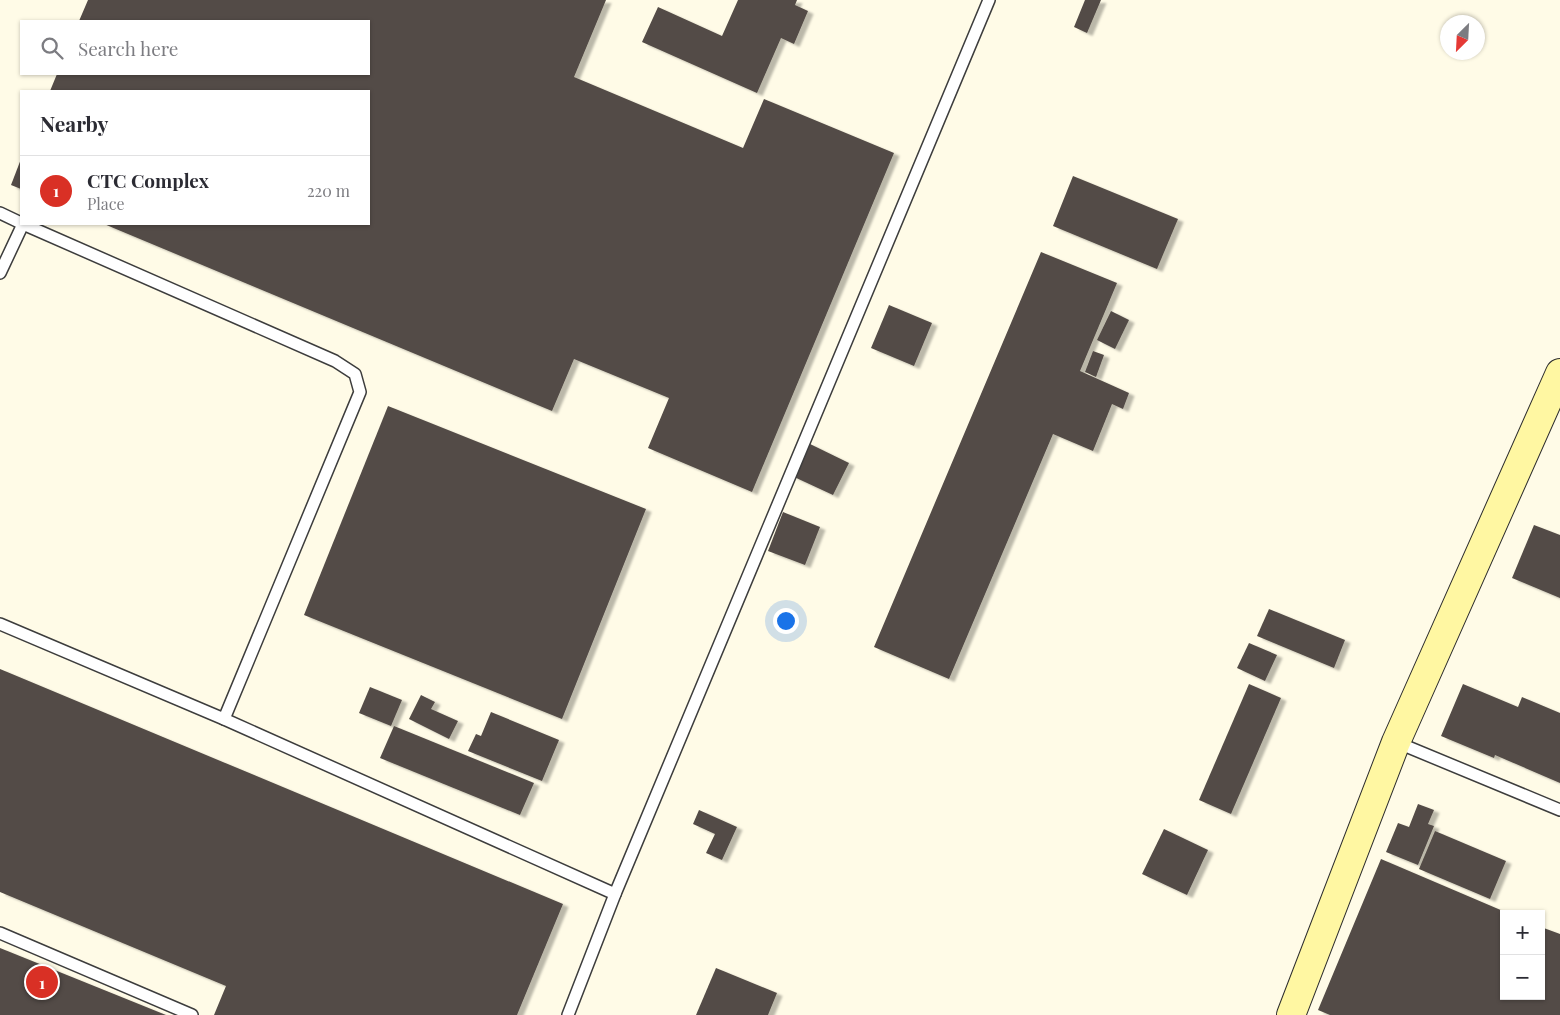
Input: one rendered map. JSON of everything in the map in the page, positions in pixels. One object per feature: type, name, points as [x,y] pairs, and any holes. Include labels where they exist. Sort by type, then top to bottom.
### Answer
[{"type":"street","points":[[1291,1015],[1396,742],[1560,373]]},
{"type":"lane","points":[[568,1015],[615,894],[989,0]]},
{"type":"lane","points":[[0,213],[20,222]]},
{"type":"lane","points":[[0,274],[21,225]]},
{"type":"lane","points":[[27,225],[335,361],[355,374],[360,392],[224,719]]},
{"type":"lane","points":[[0,624],[224,719],[615,894]]},
{"type":"lane","points":[[1396,742],[1560,810]]},
{"type":"lane","points":[[0,933],[192,1015]]},
{"type":"building","points":[[88,0],[606,0],[574,77],[743,148],[764,99],[894,153],[752,492],[648,448],[669,398],[574,359],[552,411],[106,225],[370,225],[370,90],[50,90],[57,75],[370,75],[370,20],[79,20]]},
{"type":"building","points":[[738,0],[797,0],[795,5],[808,11],[794,44],[781,38],[757,93],[642,42],[658,7],[722,36]]},
{"type":"building","points":[[1085,0],[1101,0],[1087,33],[1074,27]]},
{"type":"building","points":[[20,162],[20,189],[11,185]]},
{"type":"building","points":[[1073,176],[1178,219],[1157,269],[1053,226]]},
{"type":"building","points":[[1041,252],[1117,283],[1080,371],[1129,393],[1123,409],[1112,404],[1093,451],[1053,434],[949,679],[874,647]]},
{"type":"building","points":[[889,305],[932,323],[914,366],[871,348]]},
{"type":"building","points":[[1111,311],[1129,320],[1115,349],[1097,340]]},
{"type":"building","points":[[1093,351],[1104,355],[1096,377],[1085,372]]},
{"type":"building","points":[[388,406],[646,509],[562,719],[304,615]]},
{"type":"building","points":[[808,443],[849,463],[833,495],[792,476]]},
{"type":"building","points":[[783,512],[820,527],[805,565],[768,551]]},
{"type":"building","points":[[1534,525],[1560,535],[1560,598],[1512,578]]},
{"type":"building","points":[[1269,609],[1345,640],[1334,668],[1257,636]]},
{"type":"building","points":[[1249,643],[1277,655],[1265,681],[1237,668]]},
{"type":"building","points":[[0,669],[563,904],[517,1015],[214,1015],[226,986],[0,892]]},
{"type":"building","points":[[1249,684],[1281,698],[1231,814],[1199,800]]},
{"type":"building","points":[[1463,684],[1518,707],[1522,697],[1560,713],[1560,783],[1495,755],[1494,758],[1441,736]]},
{"type":"building","points":[[370,687],[402,700],[391,726],[359,713]]},
{"type":"building","points":[[421,695],[435,702],[431,709],[458,721],[449,739],[409,719]]},
{"type":"building","points":[[491,712],[559,740],[542,781],[468,751],[476,734],[481,736]]},
{"type":"building","points":[[394,726],[534,783],[520,815],[380,758]]},
{"type":"building","points":[[1418,804],[1434,810],[1428,824],[1434,826],[1418,865],[1386,852],[1398,823],[1409,827]]},
{"type":"building","points":[[699,810],[737,827],[722,860],[706,853],[715,834],[693,824]]},
{"type":"building","points":[[1164,829],[1208,850],[1187,895],[1142,874]]},
{"type":"building","points":[[1435,831],[1506,861],[1490,899],[1419,869]]},
{"type":"building","points":[[1381,859],[1501,910],[1500,1000],[1545,1000],[1545,928],[1560,934],[1560,1015],[1330,1015],[1318,1010]]},
{"type":"building","points":[[0,948],[166,1015],[0,1015]]},
{"type":"building","points":[[716,968],[777,993],[768,1015],[696,1015]]},
{"type":"place","name":"CTC Complex","points":[[42,982]]}]
